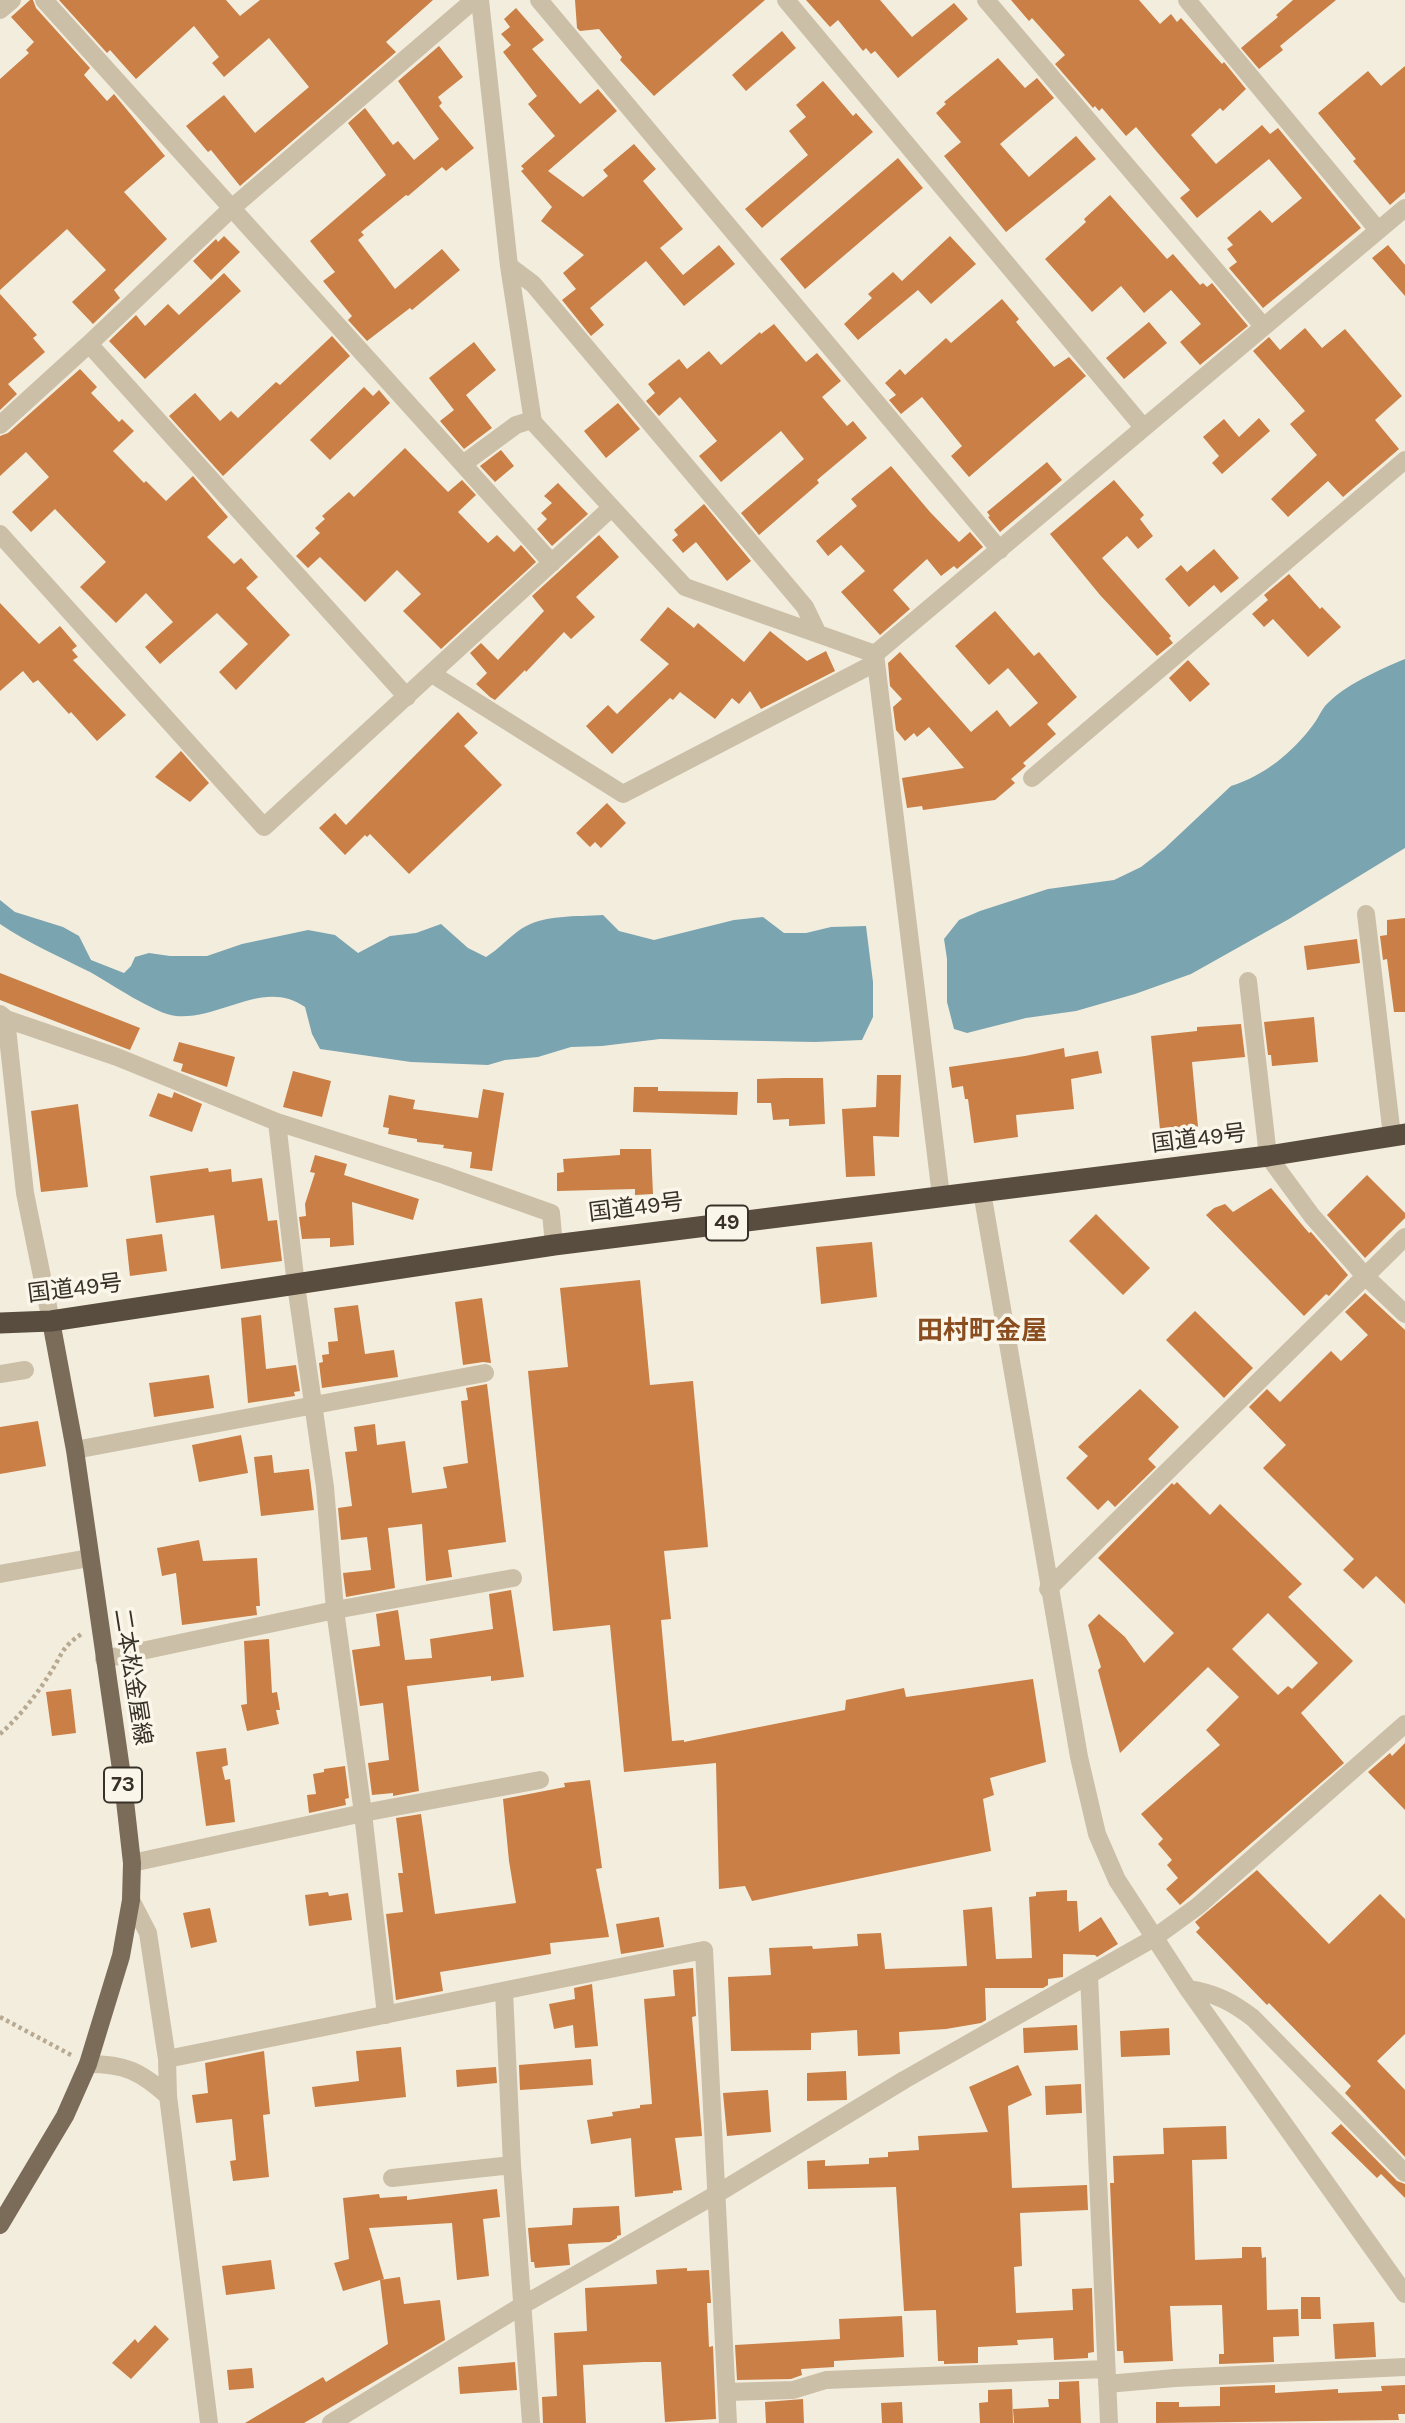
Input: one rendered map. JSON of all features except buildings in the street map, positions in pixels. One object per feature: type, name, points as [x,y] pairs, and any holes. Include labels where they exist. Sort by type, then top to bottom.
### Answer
[{"type":"highway","name":"国道49号","points":[[0,1323],[51,1321],[554,1245],[1268,1156],[1398,1135]]},
{"type":"main road","name":"二本松金屋線","points":[[0,2225],[65,2116],[88,2064],[121,1956],[131,1900],[132,1863],[123,1783],[75,1450],[51,1321]]},
{"type":"street","points":[[0,10],[12,0]]},
{"type":"street","points":[[44,0],[552,563]]},
{"type":"street","points":[[0,425],[233,207],[474,0]]},
{"type":"street","points":[[480,0],[509,266],[533,421],[610,509],[685,587],[818,634],[875,658]]},
{"type":"street","points":[[539,0],[1000,550]]},
{"type":"street","points":[[786,0],[1143,428]]},
{"type":"street","points":[[986,0],[1263,327]]},
{"type":"street","points":[[1187,0],[1378,230]]},
{"type":"street","points":[[432,674],[622,794],[875,658],[1405,208]]},
{"type":"street","points":[[509,266],[533,284],[805,607],[818,634]]},
{"type":"street","points":[[89,344],[407,697]]},
{"type":"street","points":[[463,464],[516,425],[533,421]]},
{"type":"street","points":[[1032,778],[1405,460]]},
{"type":"street","points":[[0,534],[264,827],[610,509]]},
{"type":"street","points":[[875,658],[941,1196]]},
{"type":"street","points":[[1366,914],[1398,1135]]},
{"type":"street","points":[[1248,981],[1268,1156],[1312,1216],[1365,1276],[1405,1314]]},
{"type":"street","points":[[51,1321],[25,1193],[1,1017],[117,1058],[277,1122],[551,1213],[554,1245]]},
{"type":"street","points":[[277,1122],[296,1286],[324,1487],[335,1610],[363,1813],[386,2015]]},
{"type":"street","points":[[982,1192],[1048,1589],[1079,1757],[1097,1834],[1117,1880],[1188,1989],[1405,2294]]},
{"type":"street","points":[[1048,1589],[1405,1237]]},
{"type":"street","points":[[0,1374],[25,1370]]},
{"type":"street","points":[[75,1450],[485,1373]]},
{"type":"street","points":[[0,1574],[89,1558]]},
{"type":"street","points":[[104,1659],[335,1610],[513,1578]]},
{"type":"street","points":[[331,2423],[523,2305],[904,2080],[1154,1938],[1198,1906],[1405,1724]]},
{"type":"street","points":[[132,1863],[363,1813],[540,1780]]},
{"type":"street","points":[[131,1900],[148,1933],[167,2059],[168,2096],[209,2423]]},
{"type":"street","points":[[167,2059],[704,1950],[728,2423]]},
{"type":"street","points":[[1088,1975],[1109,2423]]},
{"type":"street","points":[[1188,1989],[1225,1998],[1253,2018],[1405,2173]]},
{"type":"street","points":[[504,1991],[512,2165],[531,2423]]},
{"type":"street","points":[[88,2064],[109,2064],[136,2071],[168,2096]]},
{"type":"street","points":[[392,2178],[512,2165]]},
{"type":"street","points":[[727,2392],[793,2390],[826,2380],[1175,2378],[1405,2367]]},
{"type":"path","points":[[0,1734],[19,1717],[50,1674],[66,1644],[99,1623]]},
{"type":"path","points":[[0,2017],[88,2064]]},
{"type":"water","points":[[1405,659],[1405,848],[1289,919],[1191,974],[1076,1011],[1026,1018],[967,1033],[954,1029],[947,1002],[944,939],[959,920],[1048,889],[1114,880],[1141,867],[1231,786],[1255,776],[1287,754],[1333,698],[1362,679]]},
{"type":"water","points":[[0,900],[15,912],[63,927],[79,936],[91,960],[124,973],[135,957],[149,953],[207,956],[242,944],[308,930],[335,935],[358,953],[390,936],[416,933],[441,924],[468,948],[486,957],[530,924],[560,917],[603,915],[619,931],[654,940],[734,920],[763,917],[784,933],[866,926],[873,982],[873,1017],[862,1040],[815,1042],[660,1039],[571,1047],[538,1057],[505,1060],[488,1065],[411,1062],[320,1049],[312,1034],[305,1007],[290,999],[258,998],[193,1016],[167,1014],[0,924]]},
{"type":"district","name":"田村町金屋","points":[[982,1332]]}]
